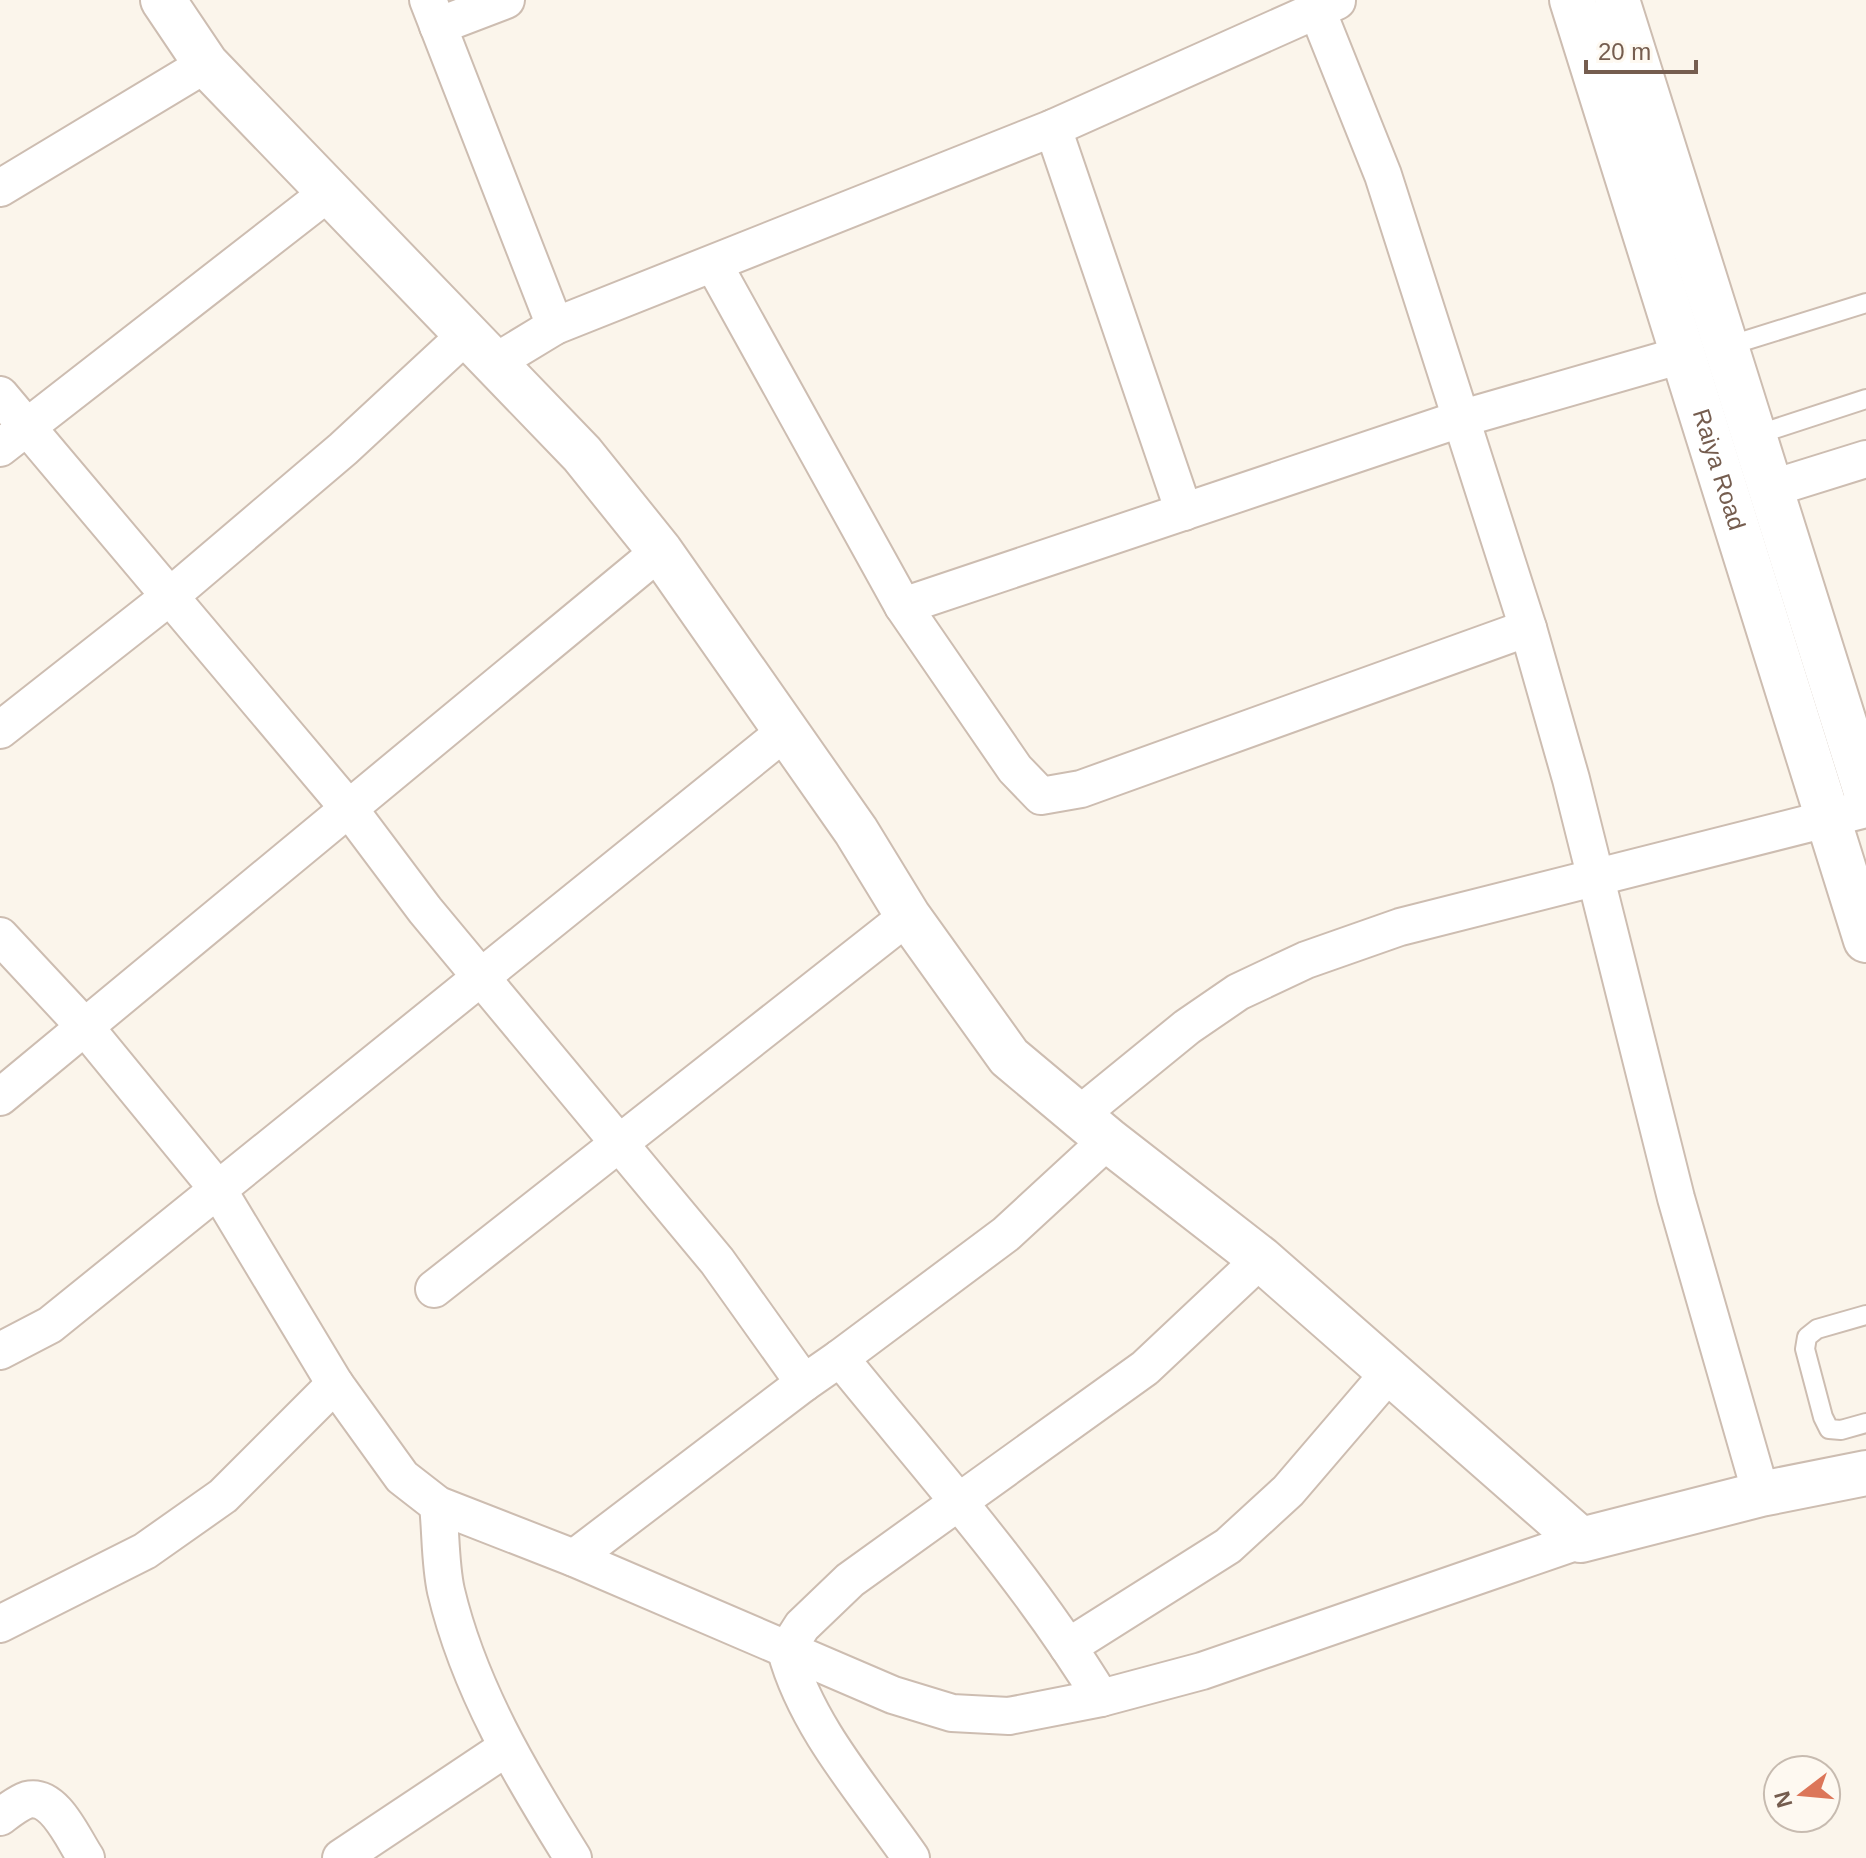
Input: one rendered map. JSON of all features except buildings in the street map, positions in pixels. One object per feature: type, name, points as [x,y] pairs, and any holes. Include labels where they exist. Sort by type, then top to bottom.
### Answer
[{"type":"street","points":[[163,0],[206,64],[582,454],[660,551],[856,831],[908,916],[1009,1057],[1261,1259],[1581,1540]]},
{"type":"street","points":[[506,0],[433,13],[555,326]]},
{"type":"street","name":"Raiya Road","points":[[1572,0],[1682,355],[1846,813],[1866,940]]},
{"type":"street","name":"Raiya Road","points":[[1617,0],[1773,488],[1866,792]]},
{"type":"street","points":[[0,730],[169,597],[343,449],[480,349],[555,326],[714,265],[1053,128],[1323,4],[1463,418],[1528,628],[1595,876],[1676,1198],[1761,1494]]},
{"type":"street","points":[[0,188],[206,64]]},
{"type":"street","points":[[1053,128],[1184,512]]},
{"type":"street","points":[[13,437],[329,192]]},
{"type":"street","points":[[714,265],[903,606],[1015,769],[1041,796],[1081,789],[1528,628]]},
{"type":"street","points":[[903,606],[1463,418],[1682,355]]},
{"type":"street","points":[[0,395],[13,437],[169,597],[350,810],[482,979],[717,1261],[804,1383]]},
{"type":"street","points":[[1773,488],[1866,459]]},
{"type":"street","points":[[0,1097],[660,551]]},
{"type":"street","points":[[0,1351],[50,1325],[786,731]]},
{"type":"street","points":[[574,1558],[1006,1234],[1094,1128],[1187,1027],[1238,992],[1306,960],[1400,927],[1846,813]]},
{"type":"street","points":[[434,1289],[908,916]]},
{"type":"street","points":[[0,936],[85,1027],[217,1188],[335,1384],[402,1477],[438,1505],[574,1558],[893,1695],[952,1713],[1009,1716],[1101,1698],[1202,1671],[1581,1540],[1761,1494],[1866,1473]]},
{"type":"street","points":[[911,1858],[814,1718],[795,1686],[786,1651],[802,1626],[850,1580],[959,1505],[1145,1368],[1261,1259]]},
{"type":"street","points":[[840,1358],[959,1505],[1068,1647],[1101,1698]]},
{"type":"street","points":[[1068,1647],[1228,1546],[1288,1491],[1390,1372]]},
{"type":"street","points":[[0,1624],[145,1551],[223,1496],[335,1384]]},
{"type":"street","points":[[438,1505],[445,1589],[466,1653],[506,1748],[573,1858]]},
{"type":"street","points":[[341,1858],[506,1748]]},
{"type":"street","points":[[0,1817],[25,1800],[38,1799],[50,1803],[86,1858]]},
{"type":"lane","points":[[1728,346],[1866,303]]},
{"type":"lane","points":[[1756,435],[1866,399]]},
{"type":"lane","points":[[1866,1315],[1817,1329],[1807,1337],[1805,1349],[1829,1429],[1841,1430],[1866,1423]]}]
